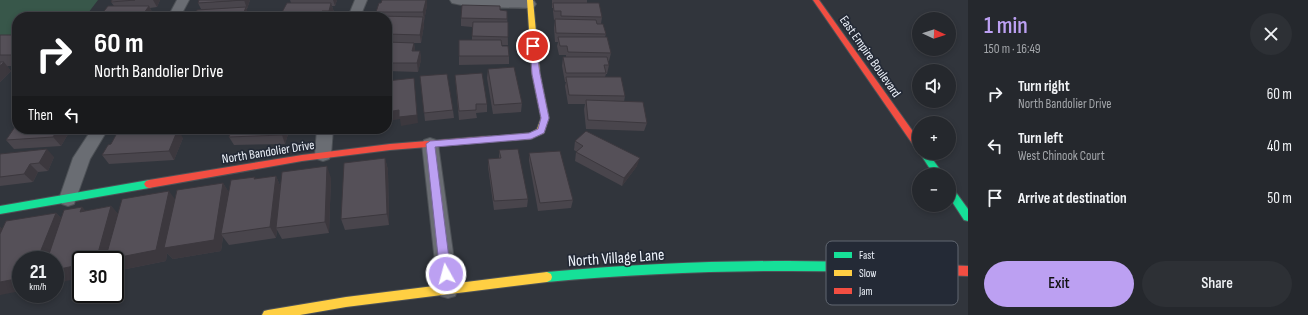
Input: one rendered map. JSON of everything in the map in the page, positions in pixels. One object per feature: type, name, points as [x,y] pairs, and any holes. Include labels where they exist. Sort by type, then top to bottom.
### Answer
[{"type":"street","points":[[177,12],[183,0]]},
{"type":"street","points":[[356,12],[361,0]]},
{"type":"street","points":[[456,0],[479,3],[530,2]]},
{"type":"street","name":"East Empire Boulevard","points":[[816,0],[912,137]]},
{"type":"street","name":"North Bandolier Drive","points":[[0,210],[209,173],[323,155],[430,144],[531,136],[541,131],[545,118],[536,74],[530,2]]},
{"type":"street","points":[[68,199],[82,158],[97,134]]},
{"type":"street","points":[[323,155],[325,134]]},
{"type":"street","points":[[430,144],[448,289]]},
{"type":"street","points":[[956,200],[968,217]]},
{"type":"street","name":"North Village Lane","points":[[268,315],[532,278],[656,268],[826,266]]},
{"type":"street","name":"North Village Lane","points":[[958,270],[968,271]]},
{"type":"green space","points":[[0,0],[98,0],[89,12],[12,12],[12,42],[0,42]]},
{"type":"building","points":[[112,0],[135,0],[111,2]]},
{"type":"building","points":[[199,0],[244,0],[198,3]]},
{"type":"building","points":[[382,0],[426,0],[423,12],[376,12],[379,3],[381,3]]},
{"type":"building","points":[[287,3],[331,3],[329,11],[282,12]]},
{"type":"building","points":[[553,3],[599,3],[602,17],[561,16],[561,11],[554,11]]},
{"type":"building","points":[[462,5],[500,6],[500,10],[507,11],[507,19],[461,18]]},
{"type":"building","points":[[108,6],[149,6],[145,12],[103,12]]},
{"type":"building","points":[[246,7],[244,12],[196,12],[197,10]]},
{"type":"building","points":[[392,16],[423,17],[420,35],[392,34]]},
{"type":"building","points":[[555,19],[596,20],[597,24],[603,24],[606,34],[556,33]]},
{"type":"building","points":[[473,22],[508,22],[508,37],[472,36]]},
{"type":"building","points":[[0,35],[12,35],[12,55],[0,55]]},
{"type":"building","points":[[558,37],[607,37],[611,53],[568,52],[567,46],[560,46]]},
{"type":"building","points":[[459,40],[501,40],[502,46],[508,46],[509,56],[459,56]]},
{"type":"building","points":[[392,42],[414,43],[412,51],[420,51],[417,63],[392,63]]},
{"type":"building","points":[[563,57],[607,57],[609,65],[604,65],[606,73],[566,73]]},
{"type":"building","points":[[514,67],[522,103],[494,105],[488,69]]},
{"type":"building","points":[[482,73],[487,104],[476,104],[476,110],[459,111],[455,75]]},
{"type":"building","points":[[447,74],[453,110],[424,113],[420,76]]},
{"type":"building","points":[[566,77],[621,77],[625,96],[569,95]]},
{"type":"building","points":[[414,78],[417,115],[399,117],[399,110],[392,111],[392,80]]},
{"type":"building","points":[[586,100],[643,102],[647,123],[588,120]]},
{"type":"building","points":[[12,131],[12,134],[55,134],[53,137],[6,140]]},
{"type":"building","points":[[586,131],[640,158],[624,178],[576,152],[583,146],[575,141]]},
{"type":"building","points":[[116,134],[176,134],[169,151],[102,155],[108,145],[111,144]]},
{"type":"building","points":[[230,134],[282,134],[282,135],[229,137]]},
{"type":"building","points":[[47,149],[39,163],[30,164],[24,174],[0,177],[0,154]]},
{"type":"building","points":[[518,149],[528,199],[494,201],[488,159],[501,158],[499,150]]},
{"type":"building","points":[[560,151],[573,200],[540,203],[529,153]]},
{"type":"building","points":[[385,158],[387,214],[341,219],[344,163]]},
{"type":"building","points":[[327,166],[325,222],[276,228],[282,172]]},
{"type":"building","points":[[276,176],[270,227],[221,234],[231,180]]},
{"type":"building","points":[[223,183],[214,240],[164,248],[177,190]]},
{"type":"building","points":[[169,191],[156,250],[124,256],[124,251],[108,251],[122,199]]},
{"type":"building","points":[[111,206],[99,251],[72,251],[72,266],[64,268],[64,251],[50,251],[64,210],[82,207],[80,212]]},
{"type":"building","points":[[56,213],[41,251],[12,251],[12,280],[0,282],[0,234],[6,221]]},
{"type":"traffic: fast","points":[[928,160],[934,168]]},
{"type":"traffic: fast","points":[[0,210],[149,184]]},
{"type":"traffic: fast","points":[[956,200],[968,217]]},
{"type":"traffic: fast","points":[[547,277],[667,268],[748,266],[826,266]]},
{"type":"traffic: slow","points":[[490,139],[531,136],[541,131],[545,118],[536,74],[530,0]]},
{"type":"traffic: slow","points":[[268,315],[346,302],[547,277]]},
{"type":"traffic: jam","points":[[816,0],[912,137]]},
{"type":"traffic: jam","points":[[149,184],[302,158],[390,147],[490,139]]},
{"type":"traffic: jam","points":[[958,271],[968,271]]},
{"type":"route","points":[[446,274],[430,144],[531,136],[541,131],[545,118],[536,74],[533,46]]}]
